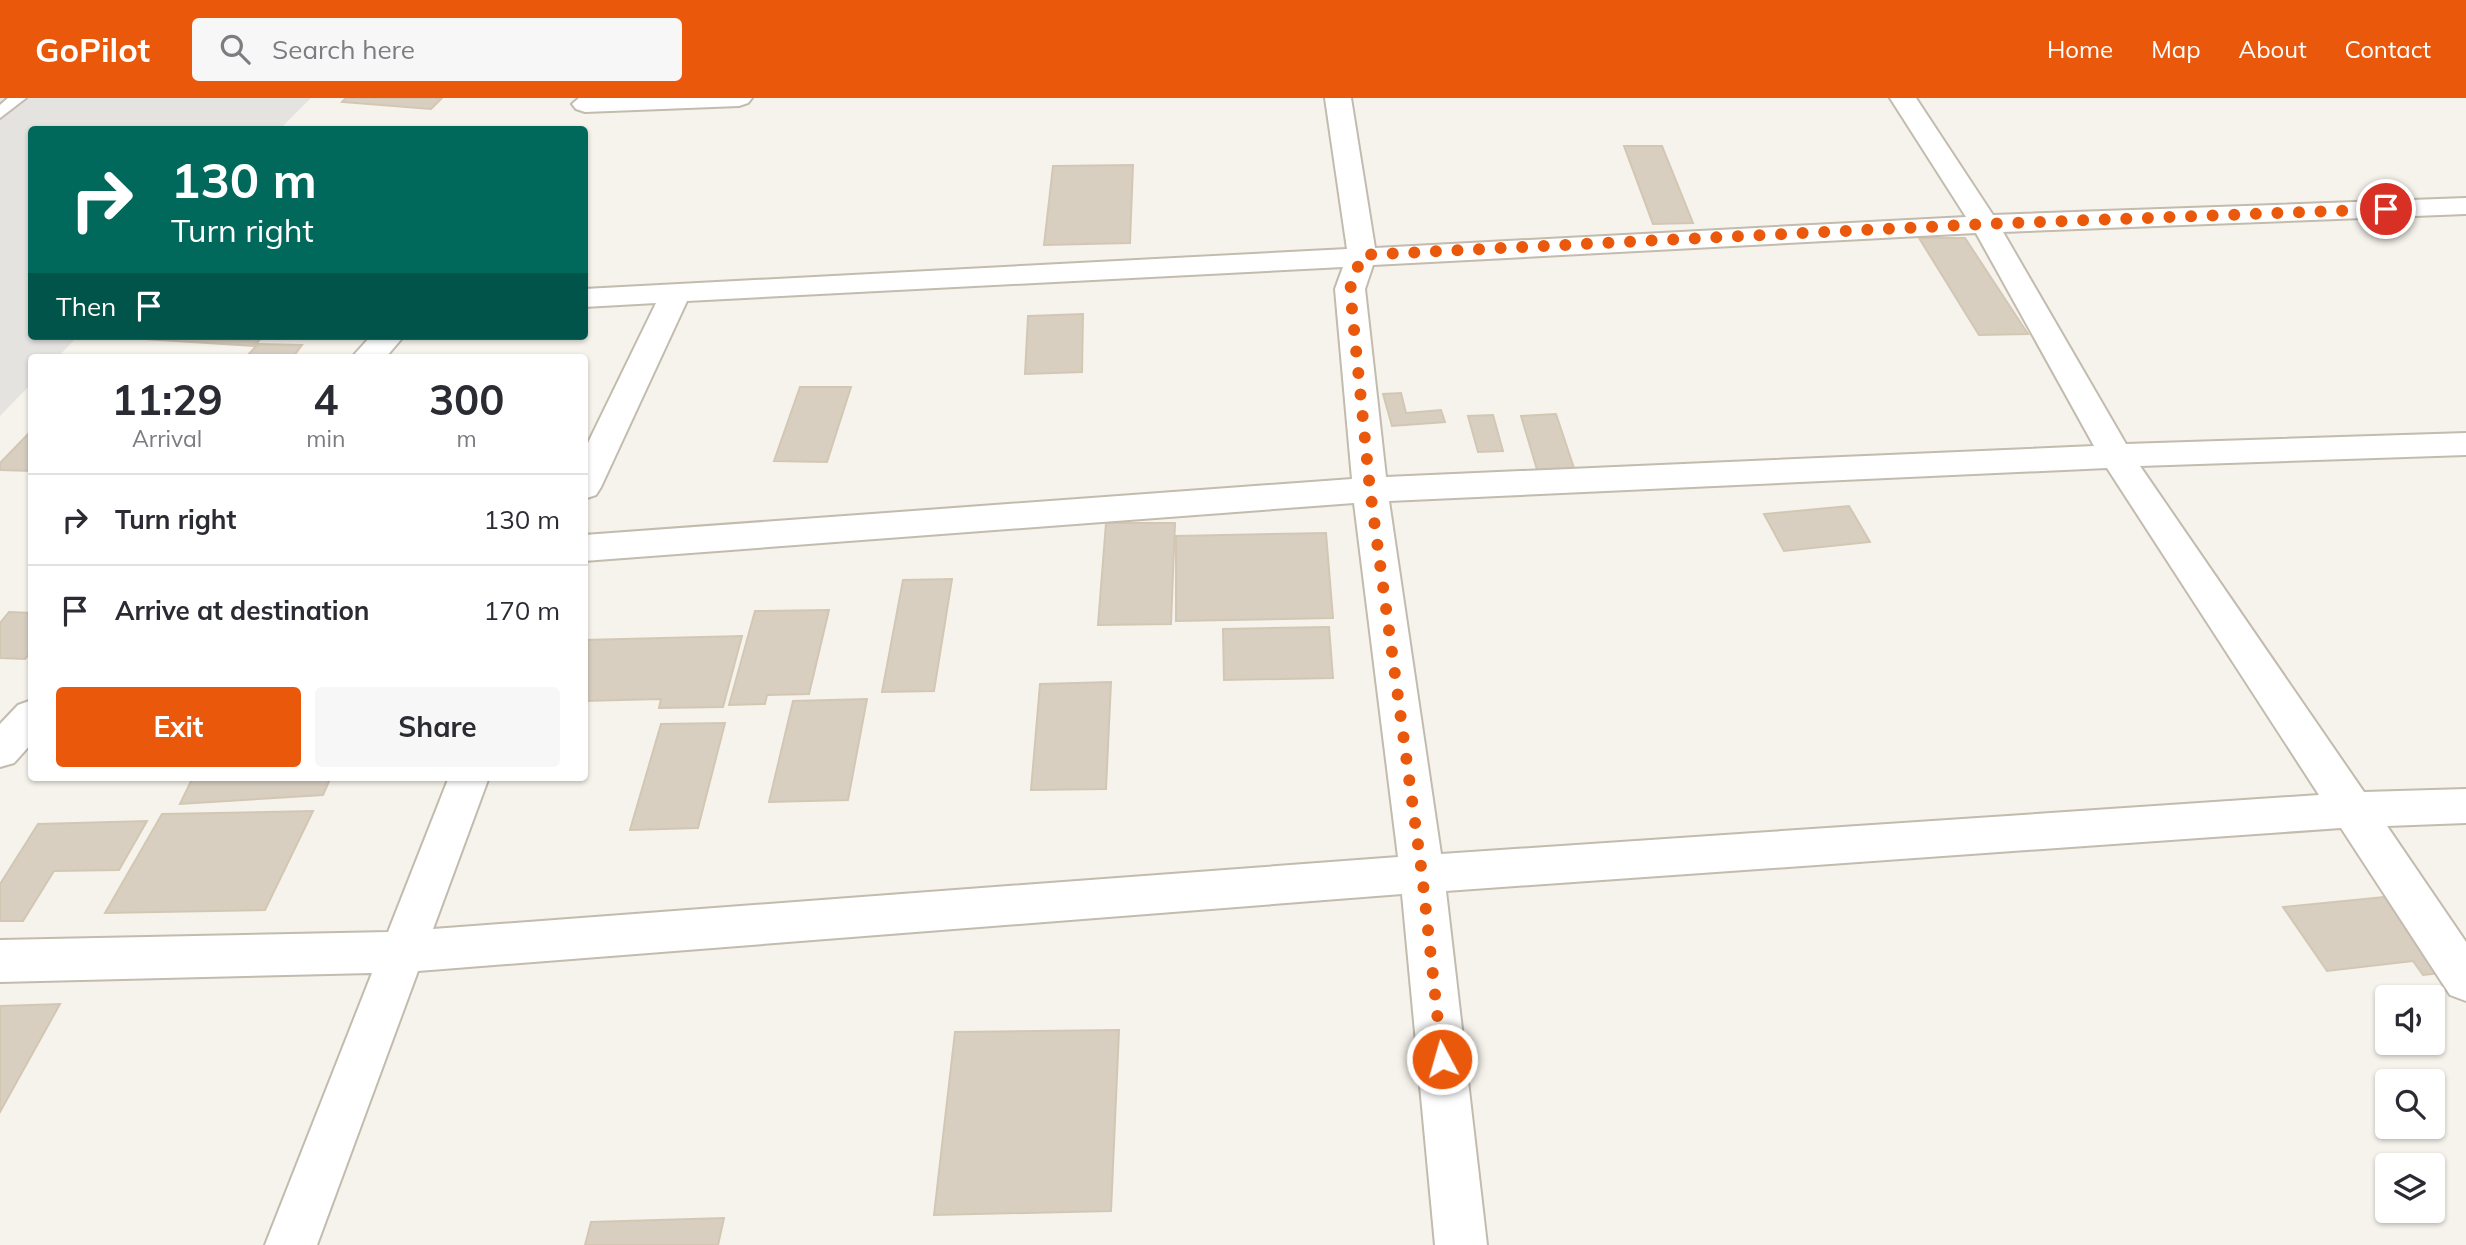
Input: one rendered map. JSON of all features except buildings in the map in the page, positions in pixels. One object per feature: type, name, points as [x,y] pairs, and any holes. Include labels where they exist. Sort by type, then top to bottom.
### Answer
[{"type":"street","points":[[582,108],[739,98]]},
{"type":"street","points":[[1339,98],[1362,255],[1350,289],[1370,490],[1422,874],[1461,1245]]},
{"type":"street","points":[[1903,98],[1985,224],[2116,456],[2466,980]]},
{"type":"street","points":[[588,298],[1985,224],[2466,206]]},
{"type":"street","points":[[588,479],[676,293]]},
{"type":"street","points":[[371,354],[385,340]]},
{"type":"street","points":[[588,548],[1370,490],[2116,456],[2466,444]]},
{"type":"street","points":[[0,751],[28,720]]},
{"type":"street","points":[[291,1245],[467,781]]},
{"type":"street","points":[[0,961],[403,952],[1422,874],[2353,810],[2466,806]]},
{"type":"lane","points":[[0,113],[18,98]]},
{"type":"shaded area","points":[[0,98],[311,98],[283,126],[28,126],[28,340],[74,340],[61,354],[28,354],[28,387],[0,416]]},
{"type":"route","points":[[1442,1059],[1422,874],[1370,490],[1350,289],[1362,255],[1985,224],[2386,209]]}]
